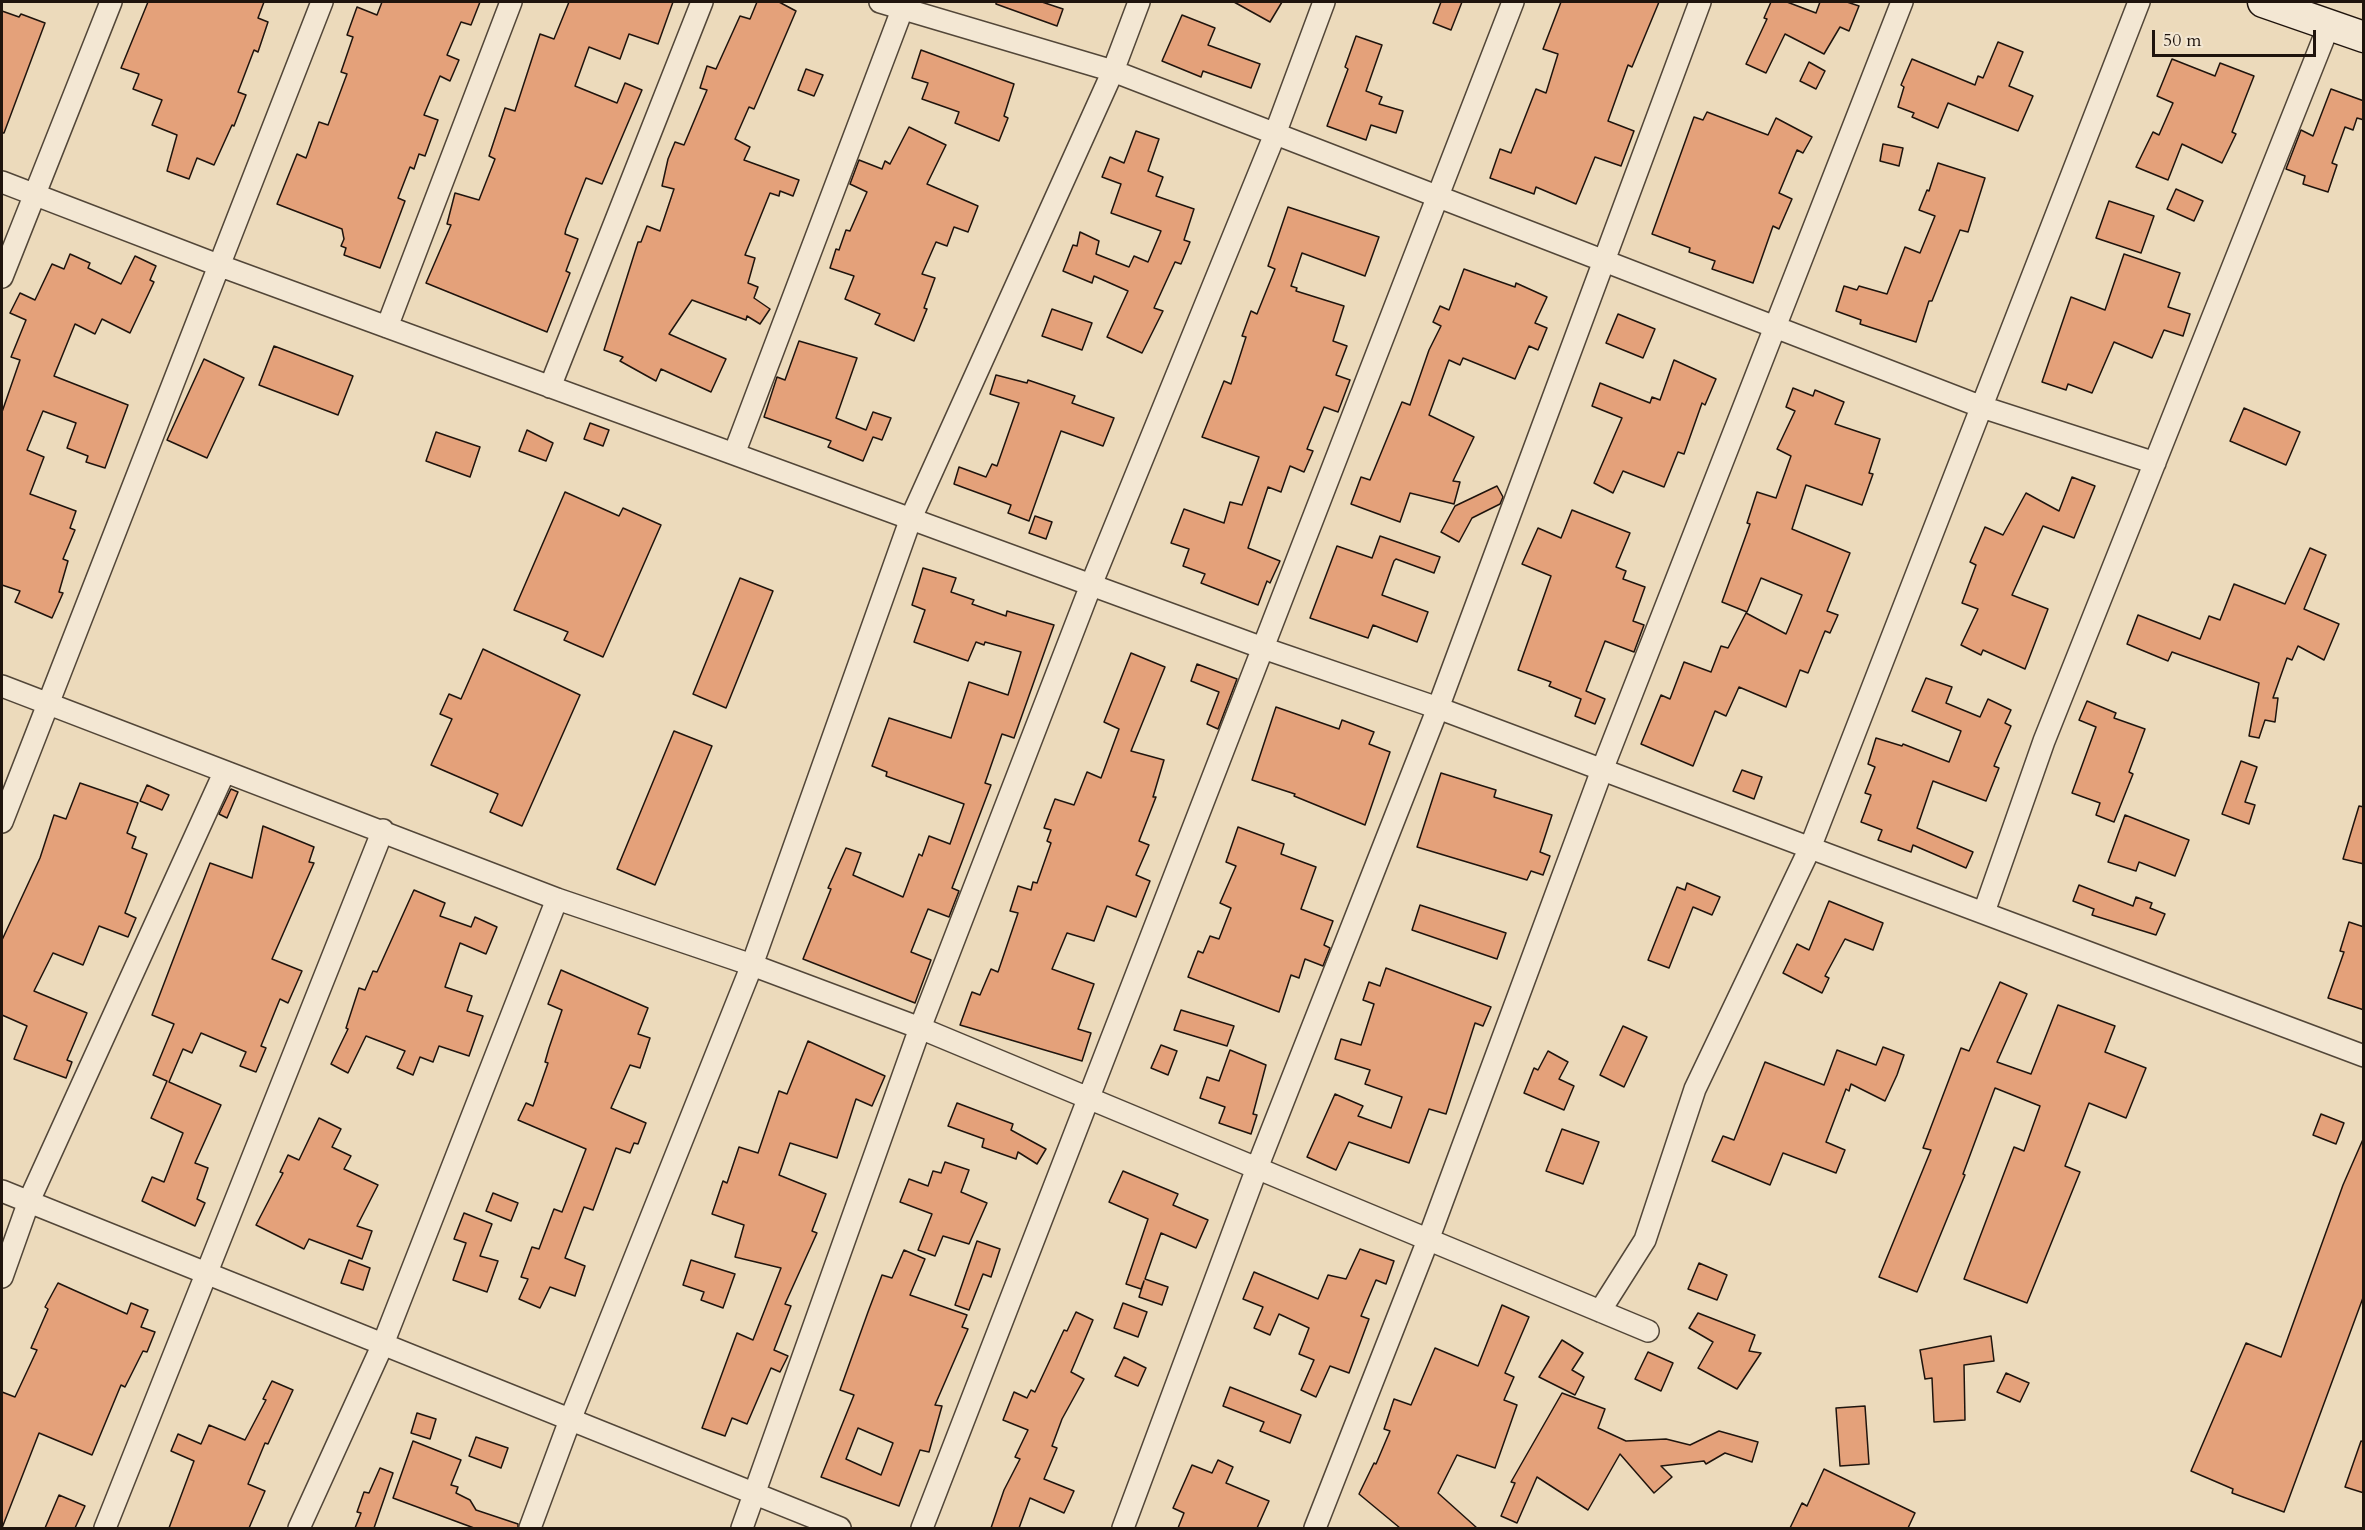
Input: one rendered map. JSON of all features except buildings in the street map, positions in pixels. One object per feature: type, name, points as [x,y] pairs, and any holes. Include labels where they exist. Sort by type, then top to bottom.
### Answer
[{"type":"street","points":[[2,277],[111,2]]},
{"type":"street","points":[[2,822],[322,2]]},
{"type":"street","points":[[387,327],[511,2]]},
{"type":"street","points":[[550,387],[702,2]]},
{"type":"street","points":[[880,2],[904,6],[1113,71],[1982,408],[2155,463]]},
{"type":"street","points":[[530,1528],[570,1420],[752,965],[911,518],[1113,71],[1139,2]]},
{"type":"street","points":[[742,1528],[920,1028],[1091,585],[1275,134],[1324,2]]},
{"type":"street","points":[[922,1528],[1513,2]]},
{"type":"street","points":[[1123,1528],[1257,1168],[1438,708],[1602,260],[1700,2]]},
{"type":"street","points":[[1315,1528],[1428,1240],[1602,770],[1902,2]]},
{"type":"street","points":[[1600,1311],[1645,1240],[1695,1089],[1810,848],[2139,2]]},
{"type":"street","points":[[2263,2],[2364,37]]},
{"type":"street","points":[[734,454],[904,6]]},
{"type":"street","points":[[1984,912],[2044,741],[2330,25]]},
{"type":"street","points":[[2,182],[218,265],[550,387],[1263,648],[1438,708],[2364,1056]]},
{"type":"street","points":[[2,686],[224,773],[383,830],[557,899],[752,965],[920,1028],[1648,1331]]},
{"type":"street","points":[[2,1276],[29,1202],[224,773]]},
{"type":"street","points":[[105,1528],[205,1272],[383,830]]},
{"type":"street","points":[[299,1528],[382,1344],[557,899]]},
{"type":"street","points":[[2,1191],[840,1528]]}]
